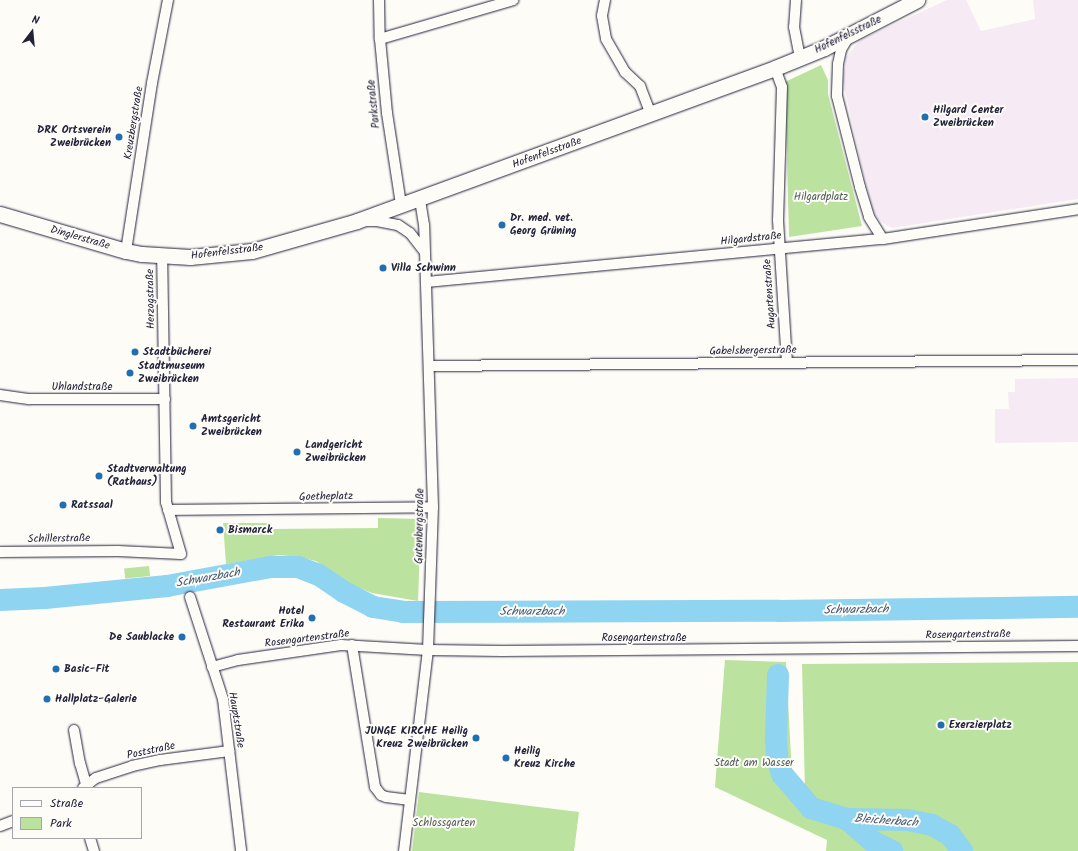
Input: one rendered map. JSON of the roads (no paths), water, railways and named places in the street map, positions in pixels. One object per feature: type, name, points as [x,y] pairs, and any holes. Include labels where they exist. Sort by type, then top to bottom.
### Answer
[{"type":"main road","name":"Hofenfelsstraße","points":[[162,256],[190,258],[252,251],[357,221],[775,68],[850,35],[917,0]]},
{"type":"main road","name":"Dinglerstraße","points":[[0,214],[126,251],[162,256]]},
{"type":"street","name":"Kreuzbergstraße","points":[[126,251],[152,83],[168,0]]},
{"type":"street","name":"Parkstraße","points":[[378,0],[387,113],[401,205]]},
{"type":"street","points":[[380,39],[513,0]]},
{"type":"street","points":[[605,0],[602,16],[606,39],[625,72],[640,86],[652,114]]},
{"type":"street","points":[[796,0],[794,27],[800,58]]},
{"type":"street","points":[[850,35],[841,50],[838,64],[836,96],[864,202],[869,217],[883,239]]},
{"type":"street","points":[[775,68],[782,87],[778,220],[779,248]]},
{"type":"street","name":"Gutenbergstraße","points":[[404,851],[428,650],[433,507],[426,282],[423,218],[420,198]]},
{"type":"street","name":"Hilgardstraße","points":[[426,282],[883,239],[1078,209]]},
{"type":"street","points":[[357,221],[377,221],[398,225],[410,233],[424,251]]},
{"type":"street","name":"Augartenstraße","points":[[779,248],[787,362]]},
{"type":"street","name":"Herzogstraße","points":[[162,256],[166,502],[181,554]]},
{"type":"street","name":"Gabelsbergerstraße","points":[[429,366],[1078,360]]},
{"type":"street","name":"Uhlandstraße","points":[[0,395],[30,399],[164,398]]},
{"type":"street","name":"Goetheplatz","points":[[168,510],[220,511],[433,507]]},
{"type":"street","name":"Schillerstraße","points":[[0,552],[118,551],[181,554]]},
{"type":"street","name":"Hauptstraße","points":[[190,597],[223,699],[241,851]]},
{"type":"street","name":"Rosengartenstraße","points":[[212,667],[238,660],[341,645],[428,650],[510,651],[1078,646]]},
{"type":"street","points":[[352,645],[375,787],[380,795],[410,800]]},
{"type":"street","points":[[74,730],[85,786]]},
{"type":"street","name":"Poststraße","points":[[85,786],[112,772],[160,760],[229,751]]},
{"type":"street","points":[[0,826],[12,821]]},
{"type":"street","points":[[90,839],[94,851]]},
{"type":"waterway","name":"Schwarzbach","points":[[0,600],[45,598],[167,586],[271,567],[298,567],[319,575],[344,592],[373,607],[403,612],[779,611],[1078,607]]},
{"type":"waterway","name":"Bleicherbach","points":[[778,675],[776,737],[777,757],[782,774],[811,808],[847,819],[875,843],[892,851]]},
{"type":"waterway","name":"Bleicherbach","points":[[847,819],[907,820],[932,825],[950,835],[962,851]]},
{"type":"place","name":"Hilgard Center Zweibrücken","points":[[925,117]]},
{"type":"place","name":"DRK Ortsverein Zweibrücken","points":[[119,137]]},
{"type":"place","name":"Dr. med. vet. Georg Grüning","points":[[502,225]]},
{"type":"place","name":"Villa Schwinn","points":[[383,268]]},
{"type":"place","name":"Stadtbücherei","points":[[135,352]]},
{"type":"place","name":"Stadtmuseum Zweibrücken","points":[[130,373]]},
{"type":"place","name":"Amtsgericht Zweibrücken","points":[[193,426]]},
{"type":"place","name":"Landgericht Zweibrücken","points":[[297,452]]},
{"type":"place","name":"Stadtverwaltung (Rathaus)","points":[[99,476]]},
{"type":"place","name":"Ratssaal","points":[[63,505]]},
{"type":"place","name":"Bismarck","points":[[220,530]]},
{"type":"place","name":"Hotel Restaurant Erika","points":[[312,618]]},
{"type":"place","name":"De Saublacke","points":[[182,637]]},
{"type":"place","name":"Basic-Fit","points":[[56,669]]},
{"type":"place","name":"Hallplatz-Galerie","points":[[47,699]]},
{"type":"place","name":"Exerzierplatz","points":[[941,725]]},
{"type":"place","name":"JUNGE KIRCHE Heilig Kreuz Zweibrücken","points":[[476,738]]},
{"type":"place","name":"Heilig Kreuz Kirche","points":[[506,758]]},
{"type":"park label","name":"Hilgardplatz","points":[[821,197]]},
{"type":"park label","name":"Stadt am Wasser","points":[[754,763]]},
{"type":"park label","name":"Schlossgarten","points":[[444,823]]}]
